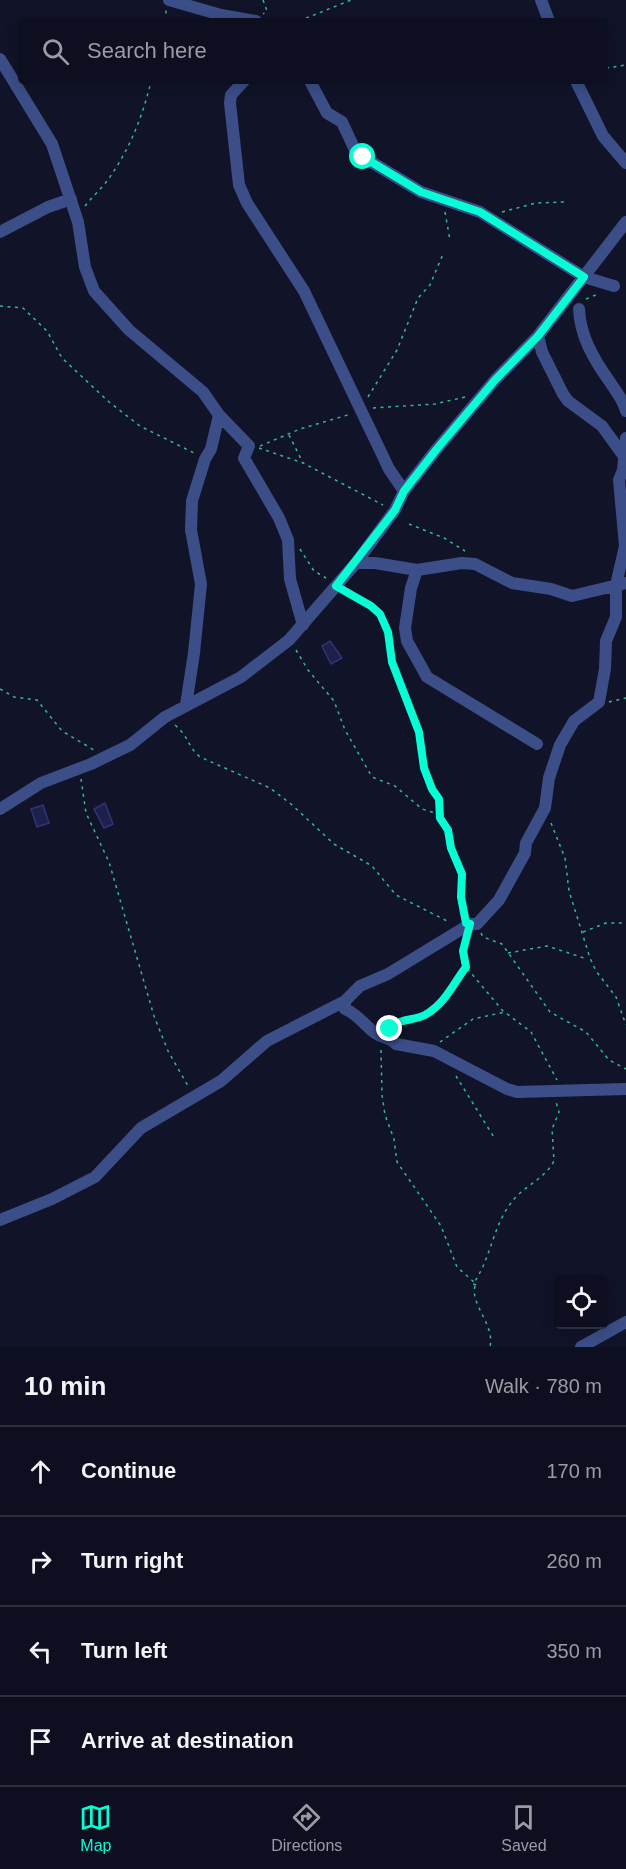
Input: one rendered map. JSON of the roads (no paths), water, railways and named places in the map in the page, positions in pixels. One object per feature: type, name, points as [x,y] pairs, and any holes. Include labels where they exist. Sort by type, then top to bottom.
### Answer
[{"type":"street","points":[[169,0],[238,18]]},
{"type":"street","points":[[541,0],[548,18]]},
{"type":"street","points":[[0,59],[52,144],[78,222],[85,267],[94,291],[129,330],[203,392],[219,415],[249,446],[244,458],[280,519],[288,540],[290,579],[303,625]]},
{"type":"street","points":[[241,84],[231,95],[230,103],[239,185],[260,226],[304,291],[360,411],[389,469],[404,491]]},
{"type":"street","points":[[312,84],[327,113],[346,127],[358,154],[421,192],[480,212],[584,277],[614,286]]},
{"type":"street","points":[[577,84],[603,136],[626,163]]},
{"type":"street","points":[[0,232],[48,207],[71,199]]},
{"type":"street","points":[[0,809],[41,783],[79,769],[130,745],[165,717],[241,677],[289,640],[356,564],[395,510],[404,491],[495,380],[538,336],[626,222]]},
{"type":"street","points":[[582,304],[580,327],[588,344],[623,399],[626,411]]},
{"type":"street","points":[[538,336],[542,352],[563,394],[568,401],[602,426],[623,455]]},
{"type":"street","points":[[186,705],[195,653],[201,584],[190,530],[192,501],[205,459],[211,449],[219,415]]},
{"type":"street","points":[[0,1220],[52,1199],[94,1177],[141,1128],[204,1089],[221,1082],[278,1034],[345,1001],[360,986],[388,974],[474,924],[491,910],[513,879],[525,854],[526,843],[545,808],[549,778],[560,745],[574,721],[598,702],[605,669],[606,641],[616,617],[621,584],[625,546],[620,480],[625,472],[623,455],[626,438]]},
{"type":"street","points":[[356,564],[387,564],[417,570],[462,563],[474,564],[512,583],[551,589],[572,596],[621,584]]},
{"type":"street","points":[[417,570],[411,588],[405,628],[407,641],[427,677],[537,744]]},
{"type":"street","points":[[345,1001],[345,1009],[361,1017],[376,1034],[392,1039],[396,1044],[434,1052],[507,1089],[517,1092],[626,1089]]},
{"type":"street","points":[[580,1347],[626,1322]]}]
